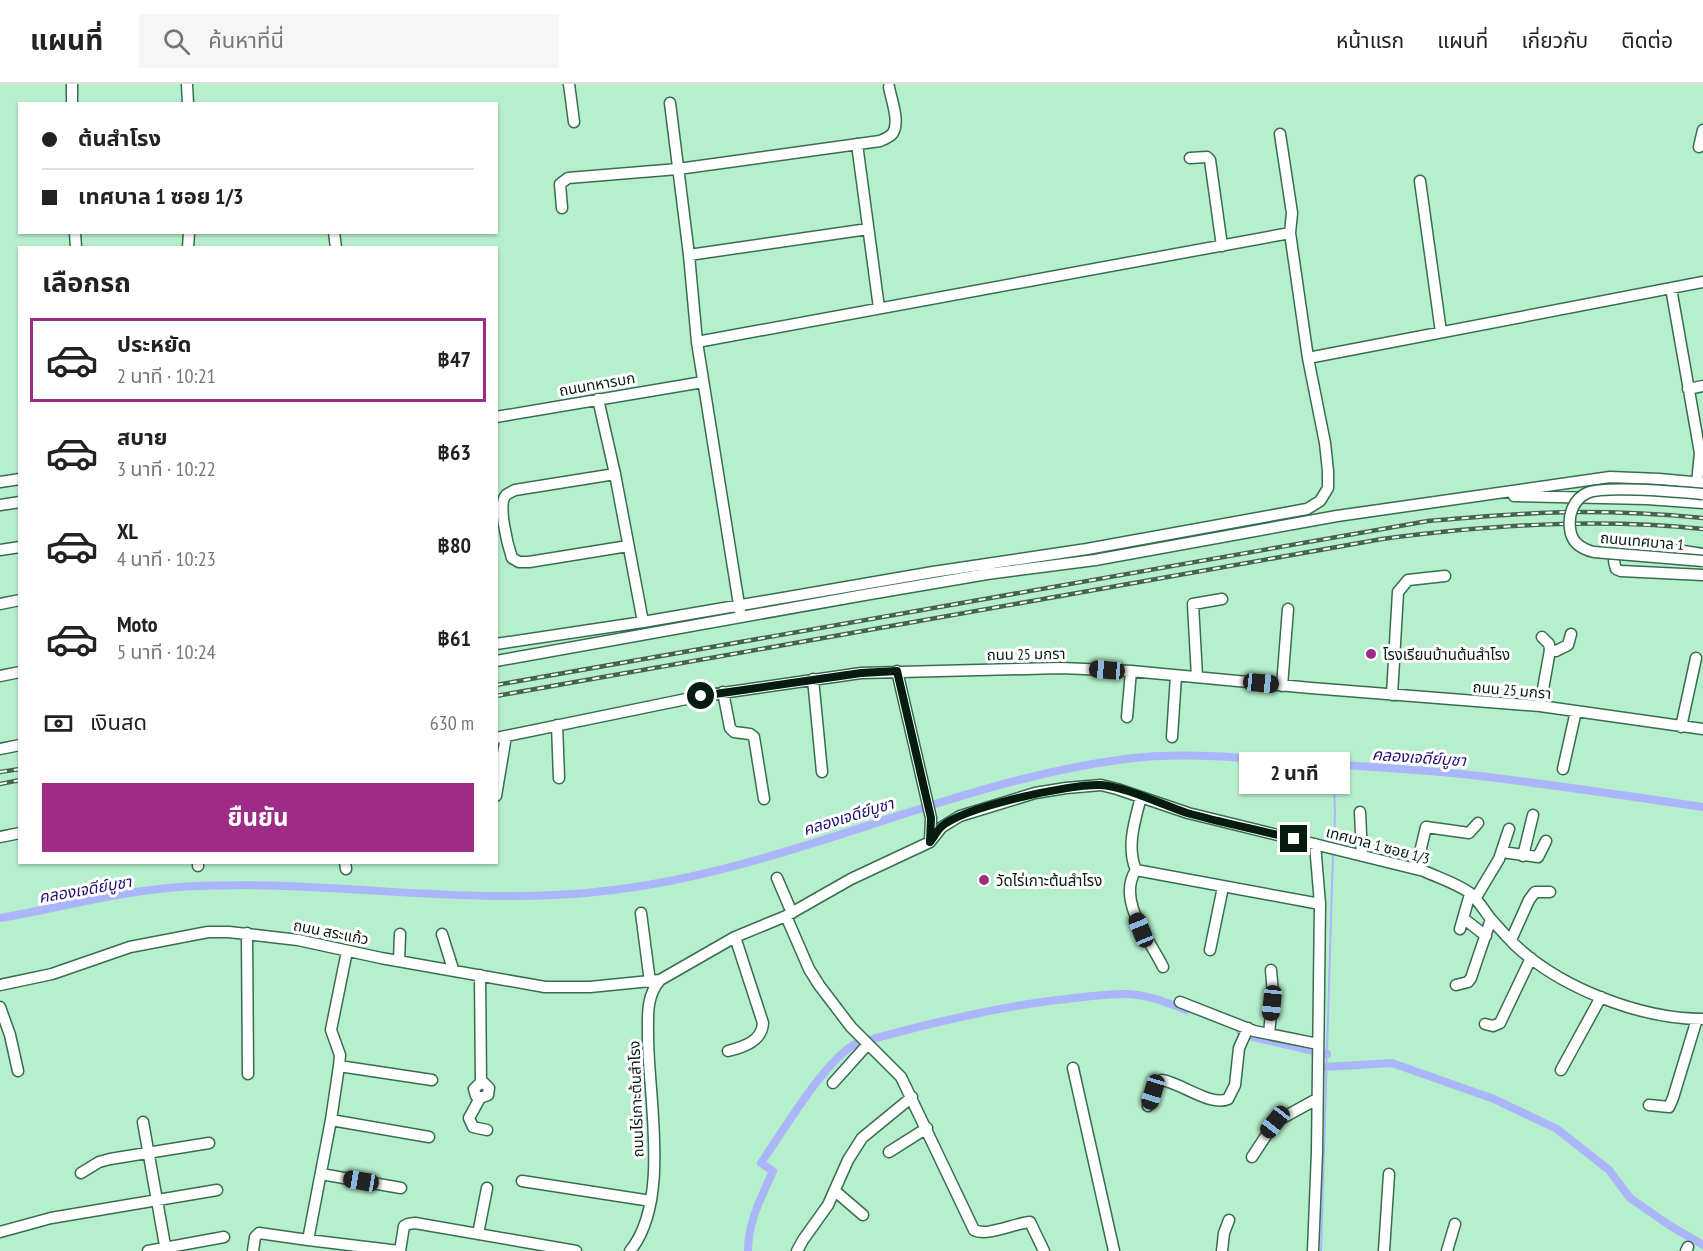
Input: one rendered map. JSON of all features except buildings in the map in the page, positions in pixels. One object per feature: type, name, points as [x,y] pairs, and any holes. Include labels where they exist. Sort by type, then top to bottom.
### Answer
[{"type":"street","points":[[72,84],[72,102]]},
{"type":"street","points":[[187,84],[188,102]]},
{"type":"street","points":[[569,84],[574,122]]},
{"type":"street","points":[[562,208],[560,184],[568,178],[678,169],[880,141],[895,131],[889,87]]},
{"type":"street","points":[[670,103],[689,255],[697,342],[741,619]]},
{"type":"street","points":[[1699,147],[1703,130]]},
{"type":"street","points":[[498,644],[1087,549],[1307,509],[1320,501],[1328,488],[1325,442],[1308,358],[1290,233],[1292,213],[1280,134]]},
{"type":"street","points":[[857,144],[879,308]]},
{"type":"street","points":[[1190,158],[1207,157],[1210,160],[1222,246]]},
{"type":"street","points":[[1420,181],[1441,332]]},
{"type":"street","points":[[689,255],[868,229]]},
{"type":"street","points":[[697,342],[1290,233]]},
{"type":"street","points":[[1308,358],[1703,282]]},
{"type":"street","points":[[498,661],[987,574],[1095,560],[1326,518],[1610,477],[1700,483],[1700,453],[1671,288]]},
{"type":"street","name":"ถนนทหารบก","points":[[498,417],[703,382]]},
{"type":"street","points":[[1688,389],[1703,386]]},
{"type":"street","points":[[598,399],[615,474],[643,622]]},
{"type":"street","points":[[615,474],[515,490],[507,495],[503,502],[502,512],[509,550],[512,558],[519,562],[628,546]]},
{"type":"street","points":[[0,482],[18,479]]},
{"type":"street","name":"ถนนเทศบาล 1","points":[[1703,494],[1593,491],[1577,500],[1571,512],[1569,526],[1578,545],[1594,552],[1703,561]]},
{"type":"street","points":[[1474,498],[1522,496],[1703,503]]},
{"type":"street","points":[[0,505],[18,502]]},
{"type":"street","points":[[1703,554],[1623,546],[1614,556],[1616,569],[1621,571],[1703,575]]},
{"type":"street","points":[[0,550],[18,547]]},
{"type":"street","points":[[1392,695],[1398,592],[1408,580],[1445,576]]},
{"type":"street","points":[[1197,677],[1193,604],[1222,599]]},
{"type":"street","points":[[0,604],[18,600]]},
{"type":"street","points":[[1282,686],[1288,609]]},
{"type":"street","points":[[1550,650],[1556,651],[1568,645],[1571,634]]},
{"type":"street","points":[[1540,706],[1550,650],[1549,644],[1542,638]]},
{"type":"street","points":[[1681,727],[1696,658]]},
{"type":"street","name":"ถนน 25 มกรา","points":[[501,737],[723,692],[861,673],[1061,668],[1131,671],[1282,686],[1540,706],[1703,729]]},
{"type":"street","points":[[641,913],[655,981],[735,937],[789,914],[851,879],[930,842],[931,818],[897,671]]},
{"type":"street","points":[[1127,717],[1131,671]]},
{"type":"street","points":[[0,676],[18,672]]},
{"type":"street","points":[[1172,737],[1176,676]]},
{"type":"street","points":[[813,680],[822,772]]},
{"type":"street","points":[[723,692],[730,728],[734,732],[750,734],[754,737],[764,799]]},
{"type":"street","points":[[1563,769],[1576,711]]},
{"type":"street","points":[[557,725],[559,778]]},
{"type":"street","points":[[498,772],[501,737]]},
{"type":"street","points":[[0,749],[18,745]]},
{"type":"street","name":"เทศบาล 1 ซอย 1/3","points":[[930,842],[942,826],[960,816],[1035,794],[1101,785],[1188,813],[1416,869],[1456,885],[1473,896],[1510,940],[1531,958],[1574,984],[1601,997],[1652,1014],[1700,1019]]},
{"type":"street","points":[[1141,797],[1132,837],[1136,870],[1130,882],[1131,902],[1141,930],[1163,967]]},
{"type":"street","points":[[1360,812],[1362,855]]},
{"type":"street","points":[[1523,856],[1533,815]]},
{"type":"street","points":[[1416,869],[1426,827],[1469,833],[1478,823]]},
{"type":"street","points":[[1486,936],[1461,923],[1473,896],[1494,871],[1509,829]]},
{"type":"street","points":[[0,837],[18,833]]},
{"type":"street","points":[[1502,852],[1538,857],[1546,841]]},
{"type":"street","points":[[1313,1251],[1320,904],[1318,844]]},
{"type":"street","points":[[1136,870],[1320,904]]},
{"type":"street","points":[[777,878],[809,969],[819,985],[865,1041],[901,1077],[974,1230],[978,1233],[987,1232],[1030,1222],[1044,1251]]},
{"type":"street","points":[[1210,950],[1223,887]]},
{"type":"street","points":[[1510,940],[1535,892],[1550,892]]},
{"type":"street","points":[[1456,985],[1468,982],[1471,978],[1491,919]]},
{"type":"street","name":"ถนน สระแก้ว","points":[[0,985],[52,974],[142,945],[208,932],[247,933],[298,940],[399,961],[561,988],[655,981]]},
{"type":"street","points":[[247,933],[248,1074]]},
{"type":"street","points":[[399,961],[400,934]]},
{"type":"street","points":[[442,934],[453,969]]},
{"type":"street","points":[[728,1052],[749,1044],[760,1035],[763,1023],[735,937]]},
{"type":"street","points":[[308,1240],[339,1066],[340,1055],[331,1030],[347,951]]},
{"type":"street","points":[[1485,1024],[1493,1026],[1500,1023],[1531,958]]},
{"type":"street","points":[[1269,1034],[1273,993],[1271,970]]},
{"type":"street","points":[[480,975],[481,1083],[474,1089],[476,1096],[480,1098],[469,1120],[473,1127],[487,1130]]},
{"type":"street","name":"ถนนไร่เกาะต้นสำโรง","points":[[630,1251],[643,1227],[651,1201],[655,1144],[650,1083],[648,1007],[655,981]]},
{"type":"street","points":[[1561,1070],[1601,997]]},
{"type":"street","points":[[1180,1002],[1246,1031],[1269,1034],[1318,1048]]},
{"type":"street","points":[[0,1007],[10,1035],[18,1071]]},
{"type":"street","points":[[1649,1105],[1669,1107],[1700,1019]]},
{"type":"street","points":[[1148,1106],[1155,1087],[1162,1080],[1216,1101],[1227,1099],[1235,1085],[1239,1048],[1246,1031]]},
{"type":"street","points":[[832,1083],[865,1041]]},
{"type":"street","points":[[339,1066],[432,1080]]},
{"type":"street","points":[[1073,1068],[1114,1251]]},
{"type":"street","points":[[797,1251],[802,1240],[828,1205],[848,1160],[861,1138],[912,1097]]},
{"type":"street","points":[[1252,1157],[1275,1122],[1317,1099]]},
{"type":"street","points":[[331,1120],[429,1137]]},
{"type":"street","points":[[143,1122],[165,1250]]},
{"type":"street","points":[[889,1152],[927,1128]]},
{"type":"street","points":[[81,1173],[99,1162],[209,1143]]},
{"type":"street","points":[[321,1174],[401,1188]]},
{"type":"street","points":[[1384,1251],[1389,1174]]},
{"type":"street","points":[[522,1181],[651,1201]]},
{"type":"street","points":[[478,1234],[487,1188]]},
{"type":"street","points":[[0,1232],[51,1218],[217,1190]]},
{"type":"street","points":[[835,1191],[863,1215]]},
{"type":"street","points":[[1222,1251],[1224,1233],[1229,1220]]},
{"type":"street","points":[[253,1251],[255,1237],[259,1233],[399,1251],[402,1231],[408,1224],[576,1251]]},
{"type":"street","points":[[1447,1251],[1455,1224]]},
{"type":"street","points":[[148,1251],[165,1250],[224,1237]]},
{"type":"waterway","name":"คลองเจดีย์บูชา","points":[[0,918],[123,894],[172,887],[249,885],[509,896],[561,895],[613,890],[678,879],[742,864],[996,786],[1060,770],[1149,757],[1220,756],[1439,772],[1536,783],[1703,807]]},
{"type":"waterway","points":[[1333,765],[1334,846]]},
{"type":"waterway","points":[[1321,1251],[1333,852]]},
{"type":"waterway","points":[[748,1251],[753,1220],[773,1171],[761,1163],[817,1082],[830,1066],[855,1044],[979,1013],[1090,996],[1140,995],[1186,1010]]},
{"type":"waterway","points":[[1240,1031],[1253,1037],[1327,1054]]},
{"type":"waterway","points":[[1326,1067],[1392,1063],[1494,1099],[1557,1129],[1609,1170],[1630,1198],[1703,1245]]},
{"type":"railway","points":[[498,685],[1428,521],[1579,512],[1703,518]]},
{"type":"railway","points":[[498,696],[1382,539],[1462,530],[1542,525],[1622,524],[1703,529]]},
{"type":"railway","points":[[0,772],[18,769]]},
{"type":"railway","points":[[0,784],[18,780]]},
{"type":"place","name":"โรงเรียนบ้านต้นสำโรง","points":[[1371,654]]},
{"type":"place","name":"วัดไร่เกาะต้นสำโรง","points":[[984,880]]},
{"type":"route","points":[[701,696],[861,673],[897,671],[931,818],[930,842],[942,826],[960,816],[1035,794],[1101,785],[1188,813],[1294,839]]}]
